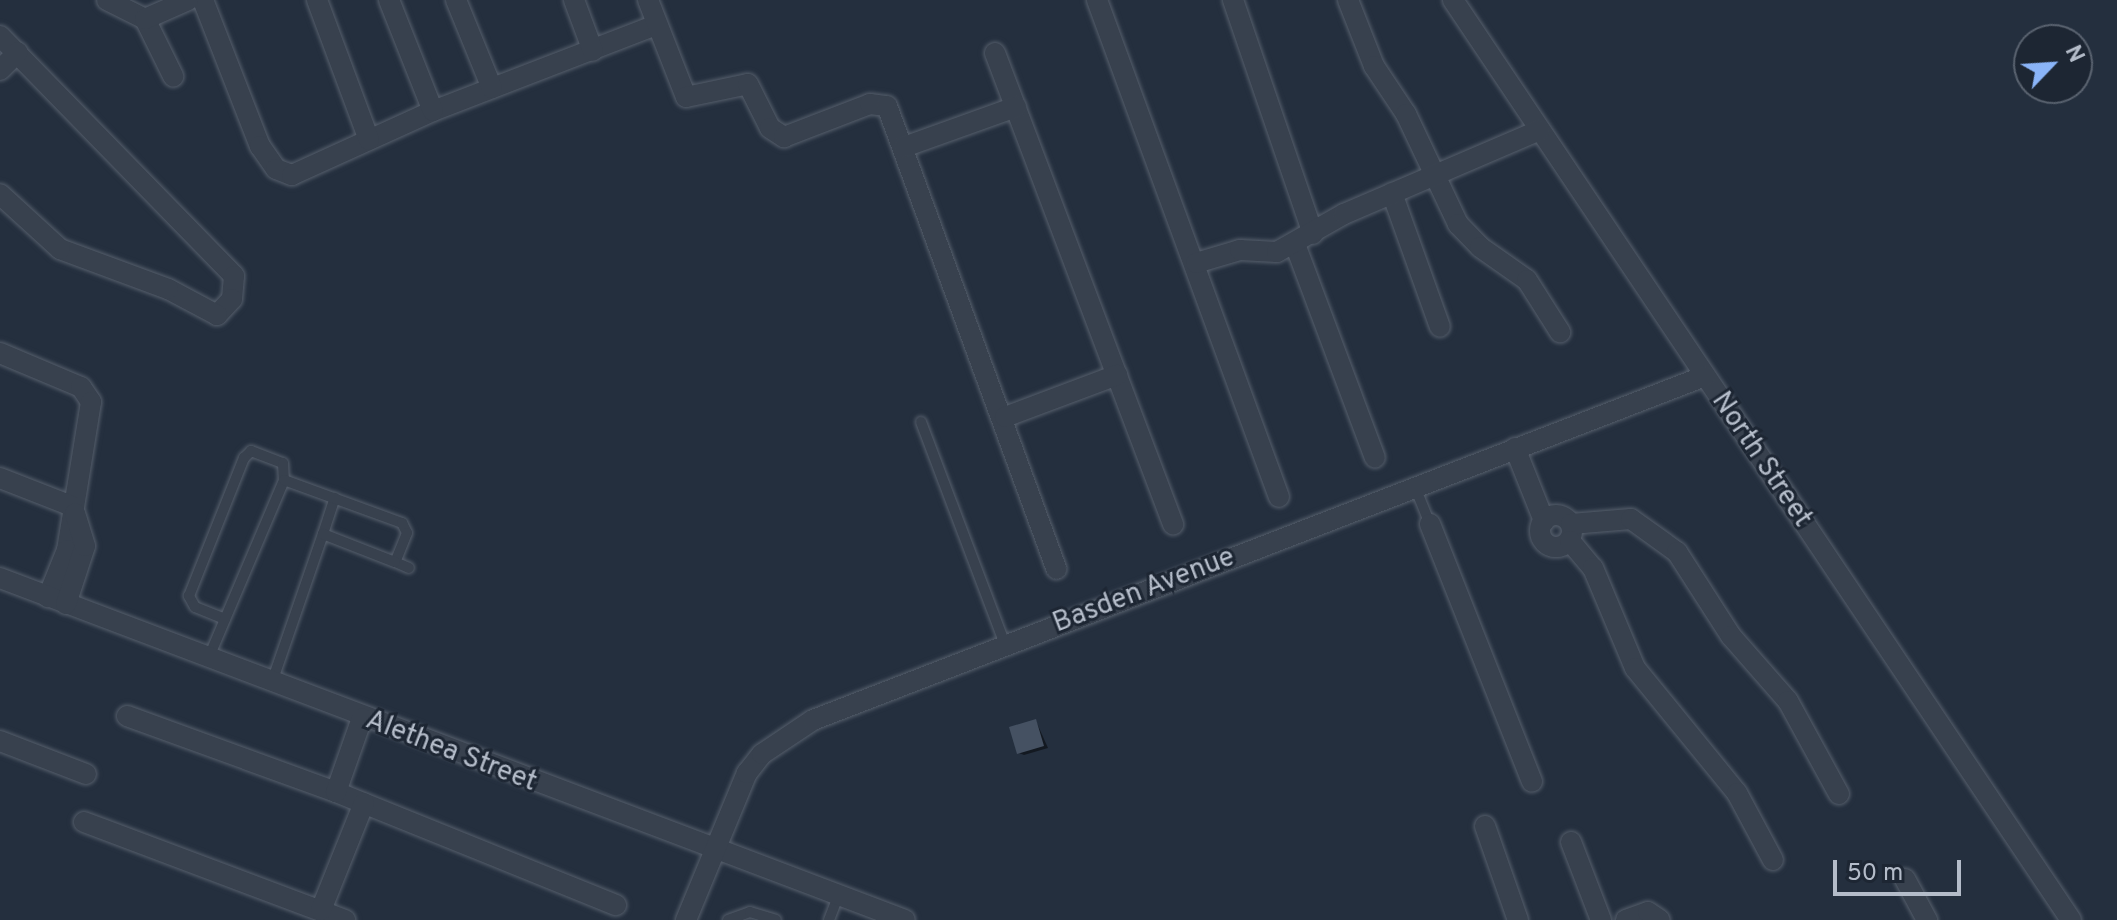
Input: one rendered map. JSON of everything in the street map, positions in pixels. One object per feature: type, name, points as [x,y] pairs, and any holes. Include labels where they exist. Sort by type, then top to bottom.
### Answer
[{"type":"street","points":[[107,0],[145,19],[173,76]]},
{"type":"street","points":[[145,19],[188,0]]},
{"type":"street","points":[[203,0],[260,146],[276,169],[292,175],[433,111],[656,25]]},
{"type":"street","points":[[317,0],[369,140]]},
{"type":"street","points":[[389,0],[433,111]]},
{"type":"street","points":[[456,0],[492,88]]},
{"type":"street","points":[[574,0],[593,51]]},
{"type":"street","points":[[648,0],[686,97],[748,84],[770,128],[784,137],[879,103],[887,106],[1005,417],[1056,569]]},
{"type":"street","points":[[1097,0],[1196,263],[1279,497]]},
{"type":"street","points":[[1233,0],[1304,239],[1375,458]]},
{"type":"street","points":[[1348,0],[1374,66],[1406,114],[1433,175],[1466,234],[1527,280],[1560,332]]},
{"type":"street","name":"North Street","points":[[1453,0],[2071,920]]},
{"type":"street","points":[[0,36],[234,276],[232,299],[217,315],[168,289],[60,249],[0,194]]},
{"type":"street","points":[[0,70],[18,52]]},
{"type":"street","points":[[995,53],[1173,524]]},
{"type":"street","points":[[904,147],[1016,107]]},
{"type":"street","points":[[1196,263],[1227,252],[1277,252],[1392,193],[1540,130]]},
{"type":"street","points":[[1392,193],[1440,327]]},
{"type":"street","points":[[0,353],[88,395],[91,411],[57,601]]},
{"type":"street","points":[[1005,417],[1117,375]]},
{"type":"street","name":"Basden Avenue","points":[[686,920],[747,773],[787,734],[1005,644],[1705,376]]},
{"type":"street","points":[[1521,446],[1560,525],[1593,568],[1635,668],[1737,793],[1773,860]]},
{"type":"street","points":[[0,478],[72,506]]},
{"type":"street","points":[[1560,525],[1631,519],[1677,552],[1731,636],[1788,701],[1839,794]]},
{"type":"street","points":[[1430,524],[1532,781]]},
{"type":"street","name":"Alethea Street","points":[[0,578],[713,851],[905,920]]},
{"type":"street","points":[[127,716],[336,792],[616,905]]},
{"type":"street","points":[[336,792],[362,718]]},
{"type":"street","points":[[0,741],[86,774]]},
{"type":"street","points":[[321,910],[364,803]]},
{"type":"street","points":[[84,822],[345,920]]},
{"type":"street","points":[[1485,826],[1518,920]]},
{"type":"street","points":[[1571,842],[1601,920]]},
{"type":"street","points":[[1905,879],[1927,920]]},
{"type":"street","points":[[1626,920],[1648,912],[1660,920]]},
{"type":"lane","points":[[921,422],[1005,644]]},
{"type":"lane","points":[[209,659],[284,480],[283,463],[251,451],[244,458],[189,596],[195,607],[225,619]]},
{"type":"lane","points":[[284,480],[402,523],[407,533],[395,562]]},
{"type":"lane","points":[[1415,487],[1430,524]]},
{"type":"lane","points":[[272,684],[335,498]]},
{"type":"lane","points":[[323,534],[409,568]]},
{"type":"lane","points":[[829,920],[838,896]]},
{"type":"lane","points":[[728,920],[740,912],[776,920]]},
{"type":"building","points":[[1036,719],[1044,746],[1017,754],[1009,727]]}]
